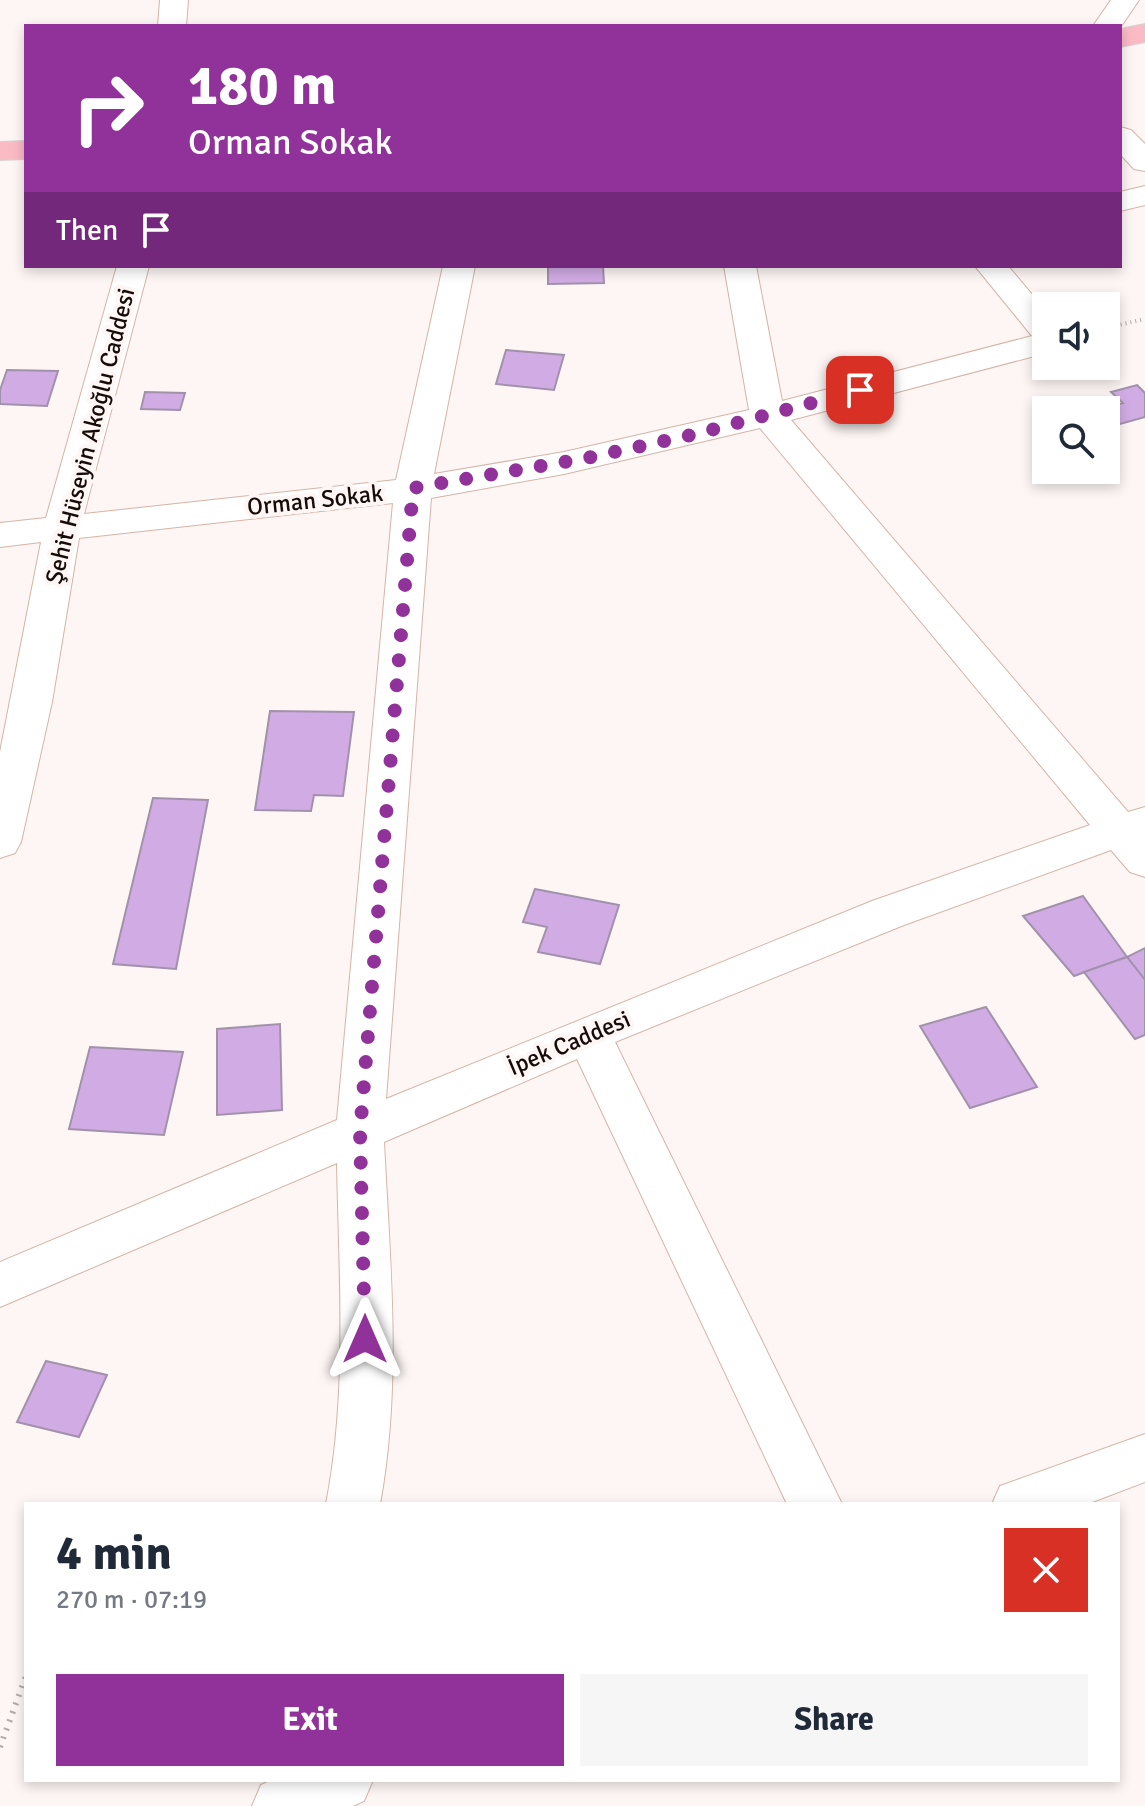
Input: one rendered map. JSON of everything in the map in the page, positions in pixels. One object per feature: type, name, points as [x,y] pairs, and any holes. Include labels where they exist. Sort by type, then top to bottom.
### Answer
[{"type":"main road","points":[[1122,38],[1145,33]]},
{"type":"main road","points":[[0,151],[24,150]]},
{"type":"street","points":[[172,24],[174,0]]},
{"type":"street","points":[[1108,24],[1125,0]]},
{"type":"street","points":[[1122,138],[1145,162]]},
{"type":"street","points":[[1122,201],[1145,195]]},
{"type":"street","name":"Şehit Hüseyin Akoğlu Caddesi","points":[[1,833],[32,702],[62,528],[132,268]]},
{"type":"street","points":[[353,1502],[364,1446],[366,1312],[360,1132],[413,488],[459,268]]},
{"type":"street","points":[[740,268],[767,414],[1136,837]]},
{"type":"street","points":[[993,268],[1032,315]]},
{"type":"street","name":"Orman Sokak","points":[[0,535],[413,488],[562,463],[1032,347]]},
{"type":"street","name":"İpek Caddesi","points":[[0,1285],[588,1034],[888,913],[1136,837]]},
{"type":"street","points":[[588,1034],[814,1502]]},
{"type":"street","points":[[1024,1502],[1145,1458]]},
{"type":"street","points":[[281,1806],[287,1782]]},
{"type":"street","points":[[281,1806],[338,1782]]},
{"type":"path","points":[[1120,325],[1145,319]]},
{"type":"path","points":[[0,1747],[24,1681]]},
{"type":"building","points":[[548,268],[603,268],[604,283],[548,284]]},
{"type":"building","points":[[506,350],[564,355],[554,390],[496,384]]},
{"type":"building","points":[[7,370],[58,371],[47,406],[0,404],[0,390]]},
{"type":"building","points":[[1137,385],[1145,393],[1145,417],[1120,424],[1120,404],[1123,403],[1120,396],[1111,392]]},
{"type":"building","points":[[145,392],[185,393],[180,410],[141,409]]},
{"type":"building","points":[[270,711],[354,712],[343,796],[314,795],[311,811],[255,810]]},
{"type":"building","points":[[153,798],[208,800],[176,969],[113,964]]},
{"type":"building","points":[[535,889],[619,905],[600,964],[538,952],[547,927],[523,922]]},
{"type":"building","points":[[1083,896],[1127,957],[1074,976],[1023,916]]},
{"type":"building","points":[[1145,948],[1145,980],[1127,957]]},
{"type":"building","points":[[1127,957],[1145,980],[1145,1035],[1135,1039],[1084,972]]},
{"type":"building","points":[[986,1007],[1037,1087],[970,1108],[920,1026]]},
{"type":"building","points":[[280,1024],[282,1110],[217,1115],[217,1029]]},
{"type":"building","points":[[90,1047],[183,1052],[164,1135],[69,1129]]},
{"type":"building","points":[[46,1361],[107,1375],[79,1437],[17,1422]]},
{"type":"route","points":[[365,1339],[360,1132],[413,488],[587,458],[696,434],[860,390]]}]
